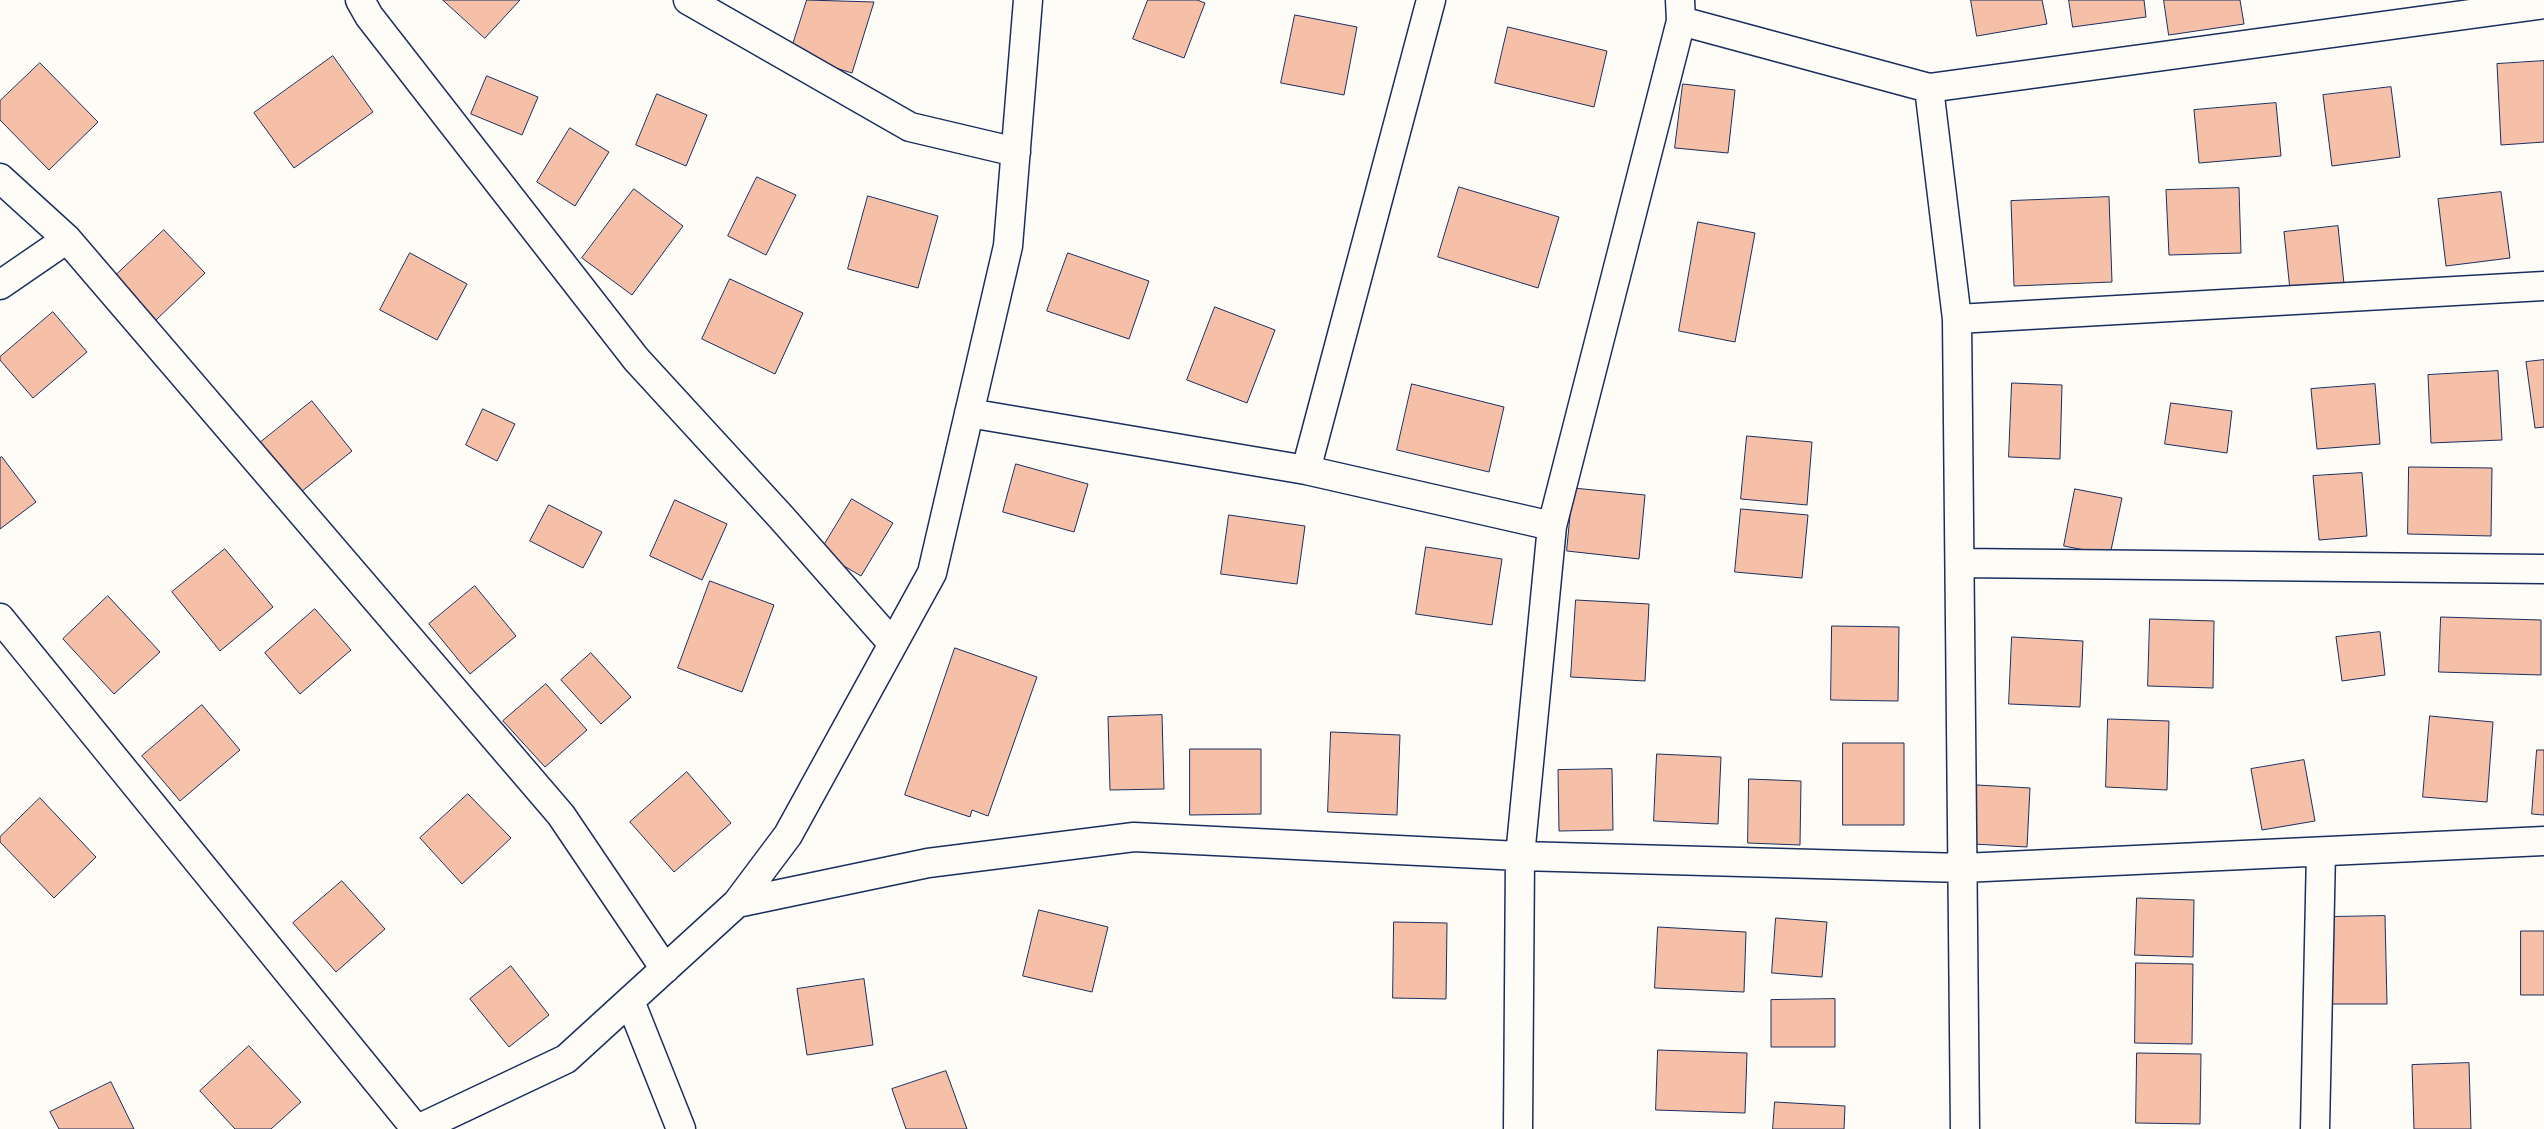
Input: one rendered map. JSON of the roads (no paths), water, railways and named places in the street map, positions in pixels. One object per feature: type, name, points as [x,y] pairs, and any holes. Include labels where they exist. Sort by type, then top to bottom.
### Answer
[{"type":"street","points":[[360,0],[369,16],[636,359],[781,516],[893,644]]},
{"type":"street","points":[[688,0],[910,127],[1016,152]]},
{"type":"street","points":[[0,618],[417,1129],[566,1059],[737,903],[788,835],[932,573],[1008,246],[1028,0]]},
{"type":"street","points":[[1306,470],[1431,0]]},
{"type":"street","points":[[1518,1129],[1520,856],[1552,526],[1681,11],[1929,88],[2544,4]]},
{"type":"street","points":[[1929,88],[1957,319],[1965,1129]]},
{"type":"street","points":[[0,178],[68,239],[561,815],[665,969]]},
{"type":"street","points":[[0,285],[68,239]]},
{"type":"street","points":[[1957,319],[2544,286]]},
{"type":"street","points":[[969,413],[1306,470],[1552,526]]},
{"type":"street","points":[[1960,563],[2544,569]]},
{"type":"street","points":[[737,903],[928,863],[1134,838],[1520,856],[1963,868],[2544,841]]},
{"type":"street","points":[[2315,1129],[2321,852]]},
{"type":"street","points":[[630,1001],[681,1129]]}]
